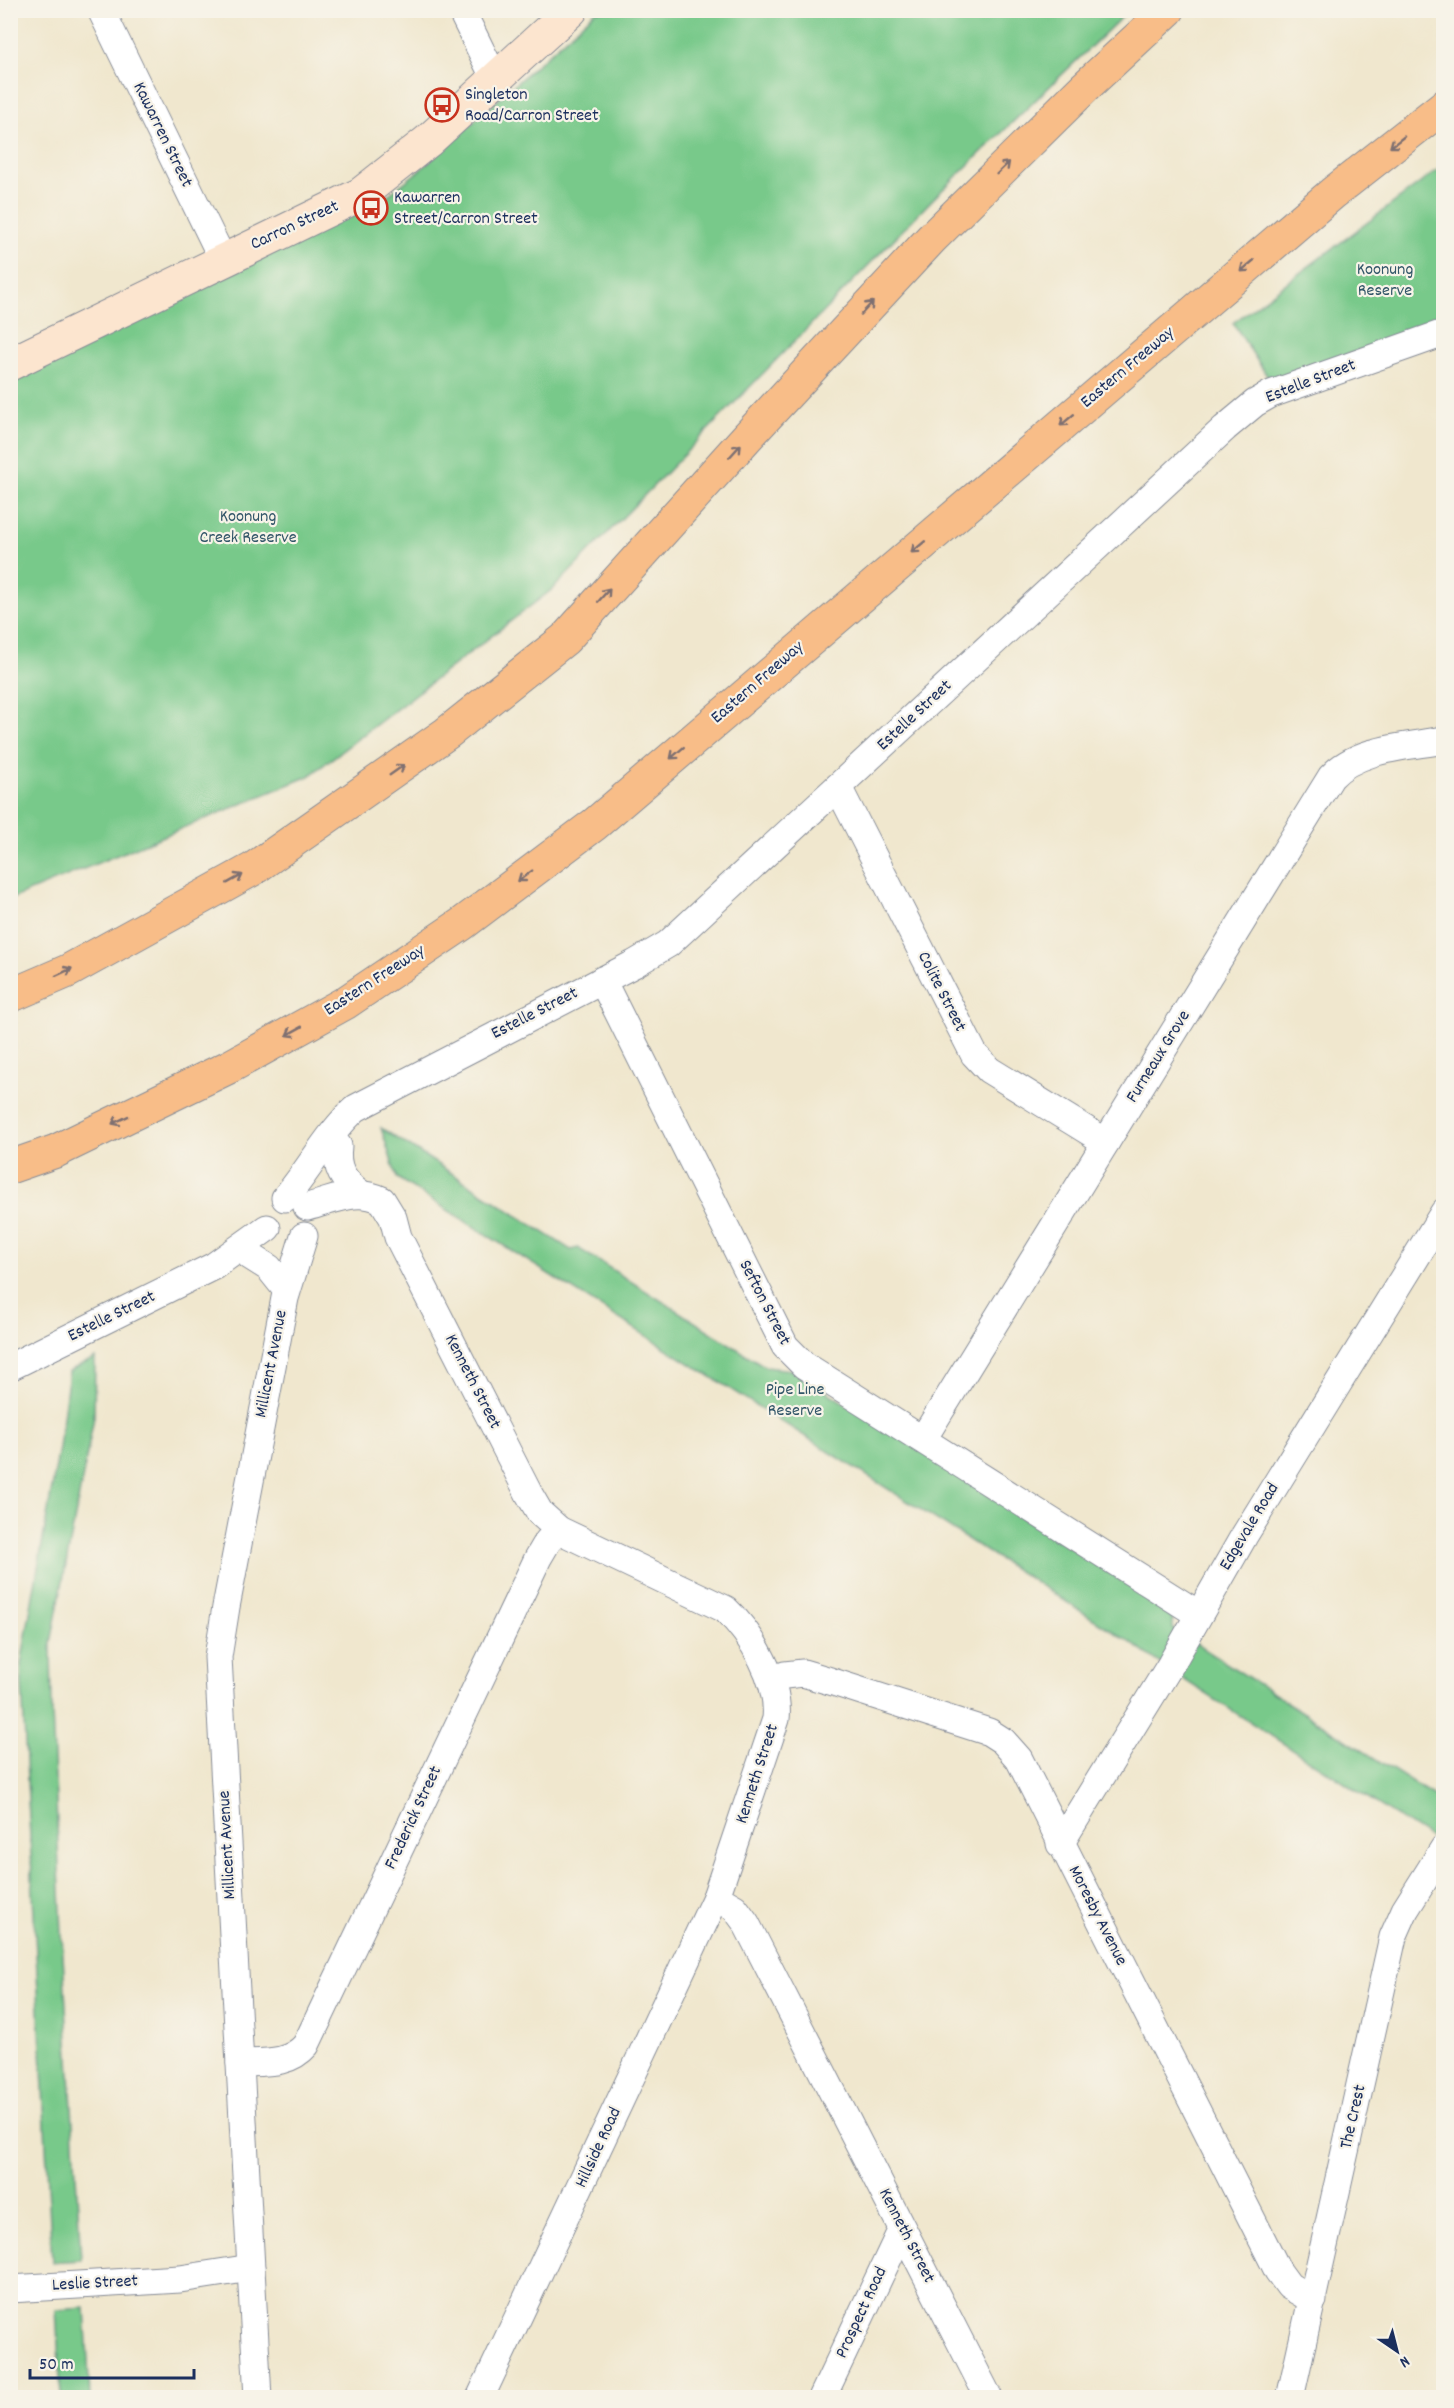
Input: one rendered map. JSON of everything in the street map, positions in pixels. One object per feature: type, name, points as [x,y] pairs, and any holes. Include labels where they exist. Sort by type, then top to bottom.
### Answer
[{"type":"highway","points":[[10,996],[68,971],[253,870],[447,733],[565,639],[740,444],[931,239],[1085,87],[1168,10]]},
{"type":"highway","name":"Eastern Freeway","points":[[10,1167],[56,1151],[231,1066],[345,1003],[472,917],[595,824],[1333,193],[1443,106]]},
{"type":"street","name":"Kawarren Street","points":[[101,10],[223,260]]},
{"type":"street","points":[[461,10],[495,79]]},
{"type":"street","name":"Carron Street","points":[[10,364],[361,194],[428,141],[571,10]]},
{"type":"street","name":"Estelle Street","points":[[10,1367],[214,1266],[292,1223],[303,1177],[345,1117],[356,1108],[668,944],[1225,428],[1255,404],[1270,394],[1443,333]]},
{"type":"street","name":"Furneaux Grove","points":[[922,1439],[1331,777],[1338,769],[1361,757],[1443,740]]},
{"type":"street","name":"Colite Street","points":[[838,787],[974,1054],[989,1070],[1106,1142]]},
{"type":"street","name":"Sefton Street","points":[[602,980],[785,1346],[797,1360],[1198,1614]]},
{"type":"street","name":"Estelle Street","points":[[214,1266],[250,1257],[292,1223],[316,1177],[378,1096]]},
{"type":"street","points":[[338,1146],[340,1172],[345,1180],[361,1194]]},
{"type":"street","points":[[292,1223],[349,1194],[361,1194]]},
{"type":"street","name":"Kenneth Street","points":[[361,1194],[382,1200],[393,1218],[398,1237],[534,1504],[549,1522],[559,1530],[725,1609],[744,1630],[771,1680],[777,1707],[773,1734],[716,1897],[735,1908],[746,1923],[989,2397]]},
{"type":"street","name":"Kenneth Street","points":[[292,1223],[358,1207],[377,1215],[398,1237]]},
{"type":"street","name":"Edgevale Road","points":[[1060,1844],[1443,1212]]},
{"type":"street","name":"Millicent Avenue","points":[[258,2397],[218,1657],[285,1293],[292,1223]]},
{"type":"street","name":"Millicent Avenue","points":[[250,1257],[269,1268],[285,1293]]},
{"type":"street","name":"Frederick Street","points":[[240,2063],[283,2061],[293,2057],[306,2045],[538,1558],[548,1541],[559,1530]]},
{"type":"street","name":"Moresby Avenue","points":[[771,1680],[794,1673],[812,1675],[989,1732],[1003,1741],[1019,1759],[1278,2271],[1289,2286],[1313,2300]]},
{"type":"street","name":"The Crest","points":[[1290,2397],[1393,1937],[1405,1910],[1443,1848]]},
{"type":"street","name":"Hillside Road","points":[[480,2397],[716,1897]]},
{"type":"street","name":"Prospect Road","points":[[822,2397],[902,2229]]},
{"type":"street","name":"Leslie Street","points":[[10,2289],[251,2275]]},
{"type":"green space","name":"Koonung Creek Reserve","points":[[596,11],[1128,11],[933,199],[554,588],[309,776],[11,899],[11,383],[387,196],[426,165]]},
{"type":"green space","name":"Koonung Reserve","points":[[1443,166],[1443,321],[1271,382],[1233,323]]},
{"type":"green space","name":"Pipe Line Reserve","points":[[381,1128],[571,1250],[578,1248],[766,1367],[793,1370],[1163,1607],[1173,1620],[1173,1629],[1443,1802],[1443,1846],[1189,1683],[1125,1639],[397,1178]]},
{"type":"green space","points":[[95,1358],[94,1417],[51,1643],[63,1956],[81,2260],[52,2262],[21,1664],[59,1448],[69,1371]]},
{"type":"green space","points":[[85,2308],[90,2397],[61,2397],[56,2310]]},
{"type":"place","name":"Singleton Road/Carron Street","points":[[442,105]]},
{"type":"place","name":"Kawarren Street/Carron Street","points":[[371,208]]}]
